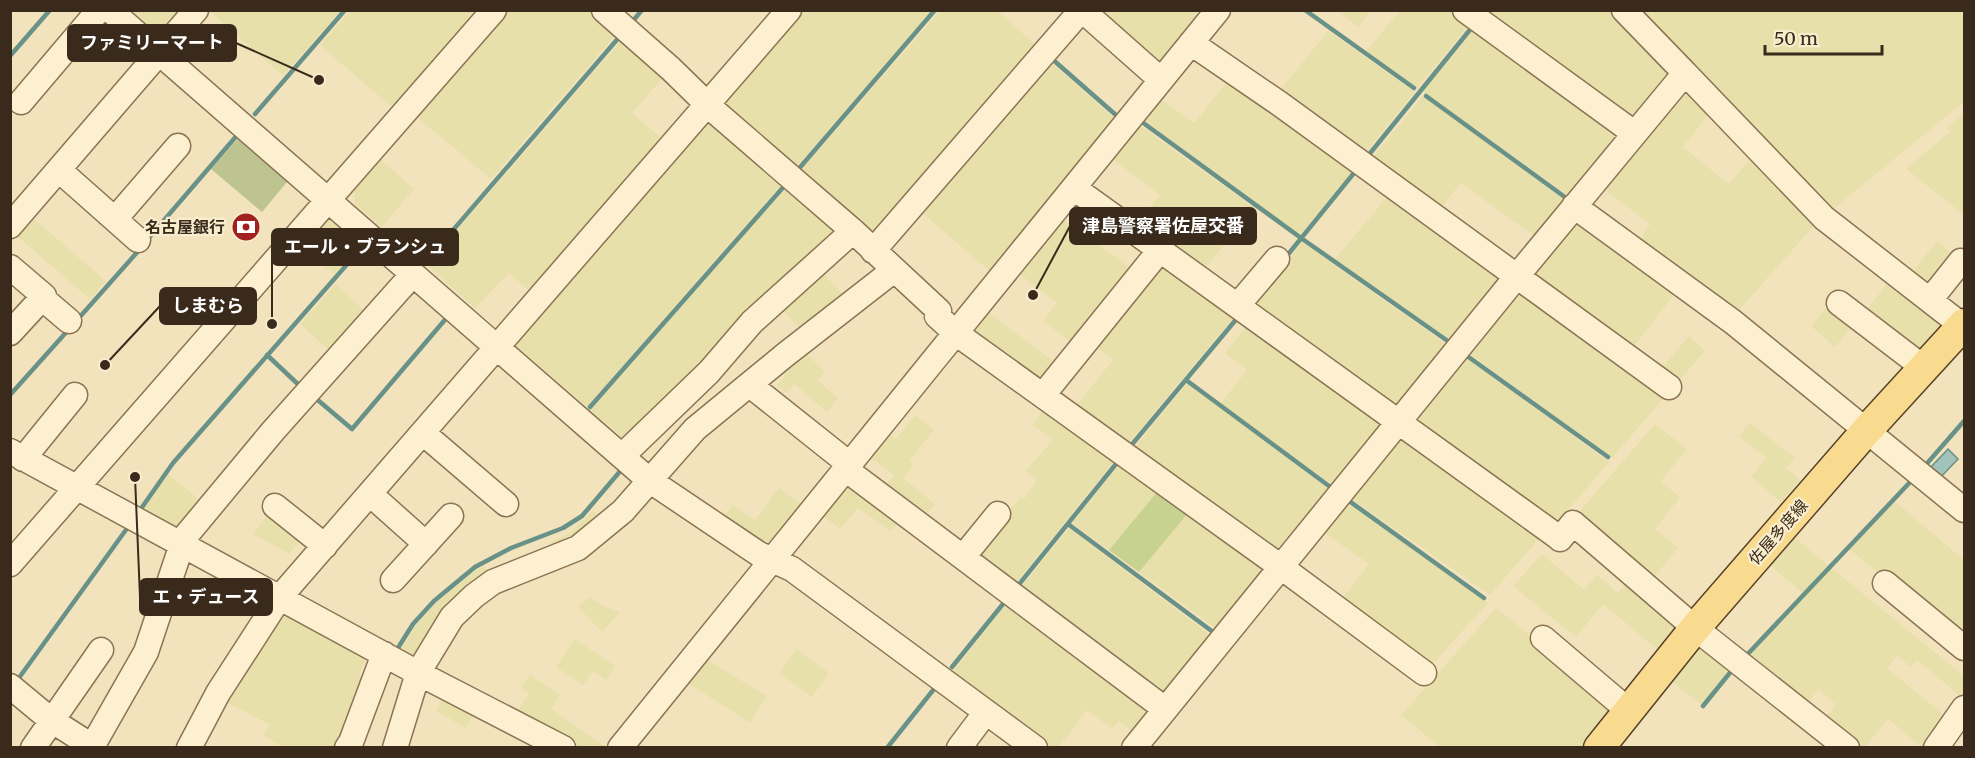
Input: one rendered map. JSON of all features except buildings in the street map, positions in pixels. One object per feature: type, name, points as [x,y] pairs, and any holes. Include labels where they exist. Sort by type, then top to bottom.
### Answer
[{"type":"main road","name":"佐屋多度線","points":[[1599,747],[1695,628],[1867,430],[1964,325]]},
{"type":"street","points":[[21,102],[99,10]]},
{"type":"street","points":[[110,10],[649,480],[759,554],[792,569],[1035,747]]},
{"type":"street","points":[[10,226],[196,10]]},
{"type":"street","points":[[10,564],[494,10]]},
{"type":"street","points":[[604,10],[853,231],[939,311],[937,316],[957,334],[1424,673]]},
{"type":"street","points":[[189,747],[218,693],[280,597],[789,10]]},
{"type":"street","points":[[620,747],[846,465],[957,334],[1218,10]]},
{"type":"street","points":[[1465,10],[1634,132]]},
{"type":"street","points":[[1624,10],[1830,223],[1964,325]]},
{"type":"street","points":[[873,251],[1083,11],[1160,80]]},
{"type":"street","points":[[1191,43],[1362,163],[1669,387]]},
{"type":"street","points":[[1134,747],[1684,73]]},
{"type":"street","points":[[115,219],[178,146]]},
{"type":"street","points":[[59,170],[138,240]]},
{"type":"street","points":[[1074,188],[1555,536],[1560,539],[1573,523],[1695,628],[1847,747]]},
{"type":"street","points":[[1574,206],[1737,326],[1965,510]]},
{"type":"street","points":[[622,456],[709,372],[752,322],[853,231]]},
{"type":"street","points":[[1043,395],[1160,250]]},
{"type":"street","points":[[1238,305],[1277,258]]},
{"type":"street","points":[[1930,300],[1962,261]]},
{"type":"street","points":[[10,267],[69,321]]},
{"type":"street","points":[[395,747],[418,673],[452,617],[493,582],[578,548],[623,511],[695,429],[894,270]]},
{"type":"street","points":[[10,686],[51,720],[94,746],[146,652],[184,537],[273,431],[412,274]]},
{"type":"street","points":[[10,333],[42,298]]},
{"type":"street","points":[[1839,303],[1924,368]]},
{"type":"street","points":[[750,385],[846,465],[963,557],[1165,709]]},
{"type":"street","points":[[75,395],[17,455],[418,673],[563,747]]},
{"type":"street","points":[[423,433],[506,504]]},
{"type":"street","points":[[370,494],[426,544]]},
{"type":"street","points":[[275,506],[325,546]]},
{"type":"street","points":[[963,557],[998,514]]},
{"type":"street","points":[[393,580],[451,516]]},
{"type":"street","points":[[1885,583],[1965,648]]},
{"type":"street","points":[[1543,638],[1629,711]]},
{"type":"street","points":[[33,747],[101,650]]},
{"type":"street","points":[[347,747],[351,742],[384,654]]},
{"type":"street","points":[[1936,747],[1965,708]]},
{"type":"street","points":[[960,747],[986,712]]},
{"type":"shaded area","points":[[1094,10],[1208,11],[1161,67]]},
{"type":"shaded area","points":[[1489,10],[1620,11],[1679,73],[1636,126],[1483,17]]},
{"type":"shaded area","points":[[133,11],[189,11],[165,38]]},
{"type":"shaded area","points":[[209,11],[340,11],[283,76]]},
{"type":"shaded area","points":[[350,11],[481,11],[395,110],[320,45]]},
{"type":"shaded area","points":[[507,11],[596,11],[619,31],[491,179],[417,117]]},
{"type":"shaded area","points":[[797,11],[932,11],[795,168],[718,102]]},
{"type":"shaded area","points":[[940,11],[998,11],[1041,50],[879,242],[799,172]]},
{"type":"shaded area","points":[[1338,11],[1371,11],[1358,27]]},
{"type":"shaded area","points":[[1400,11],[1459,11],[1473,20],[1417,88],[1366,51]]},
{"type":"shaded area","points":[[1643,11],[1964,11],[1964,102],[1832,210]]},
{"type":"shaded area","points":[[1478,24],[1628,134],[1575,200],[1422,91]]},
{"type":"shaded area","points":[[1328,31],[1415,92],[1360,159],[1276,95]]},
{"type":"shaded area","points":[[625,36],[667,73],[632,113],[666,142],[534,295],[509,273],[475,308],[427,265]]},
{"type":"shaded area","points":[[1051,62],[1118,122],[993,274],[920,211]]},
{"type":"shaded area","points":[[1232,76],[1356,166],[1300,235],[1139,117],[1156,96],[1194,123]]},
{"type":"shaded area","points":[[1677,85],[1713,109],[1683,147],[1729,184],[1755,153],[1819,220],[1732,318],[1635,247],[1650,224],[1597,184]]},
{"type":"shaded area","points":[[1423,96],[1571,204],[1541,241],[1461,183],[1437,213],[1367,164]]},
{"type":"shaded area","points":[[1964,113],[1964,215],[1906,169],[1951,131],[1947,128]]},
{"type":"shaded area","points":[[709,115],[787,178],[587,407],[517,346],[517,336]]},
{"type":"shaded area","points":[[1135,122],[1254,208],[1200,275],[1134,228],[1160,195],[1108,156]]},
{"type":"shaded area","points":[[379,158],[414,189],[382,227],[355,204],[354,187]]},
{"type":"shaded area","points":[[791,181],[847,230],[630,444],[590,410]]},
{"type":"shaded area","points":[[1391,192],[1509,274],[1457,345],[1335,259]]},
{"type":"shaded area","points":[[27,213],[106,281],[90,299],[11,231]]},
{"type":"shaded area","points":[[1059,216],[1137,273],[1077,347],[1043,321],[1057,303],[1015,271]]},
{"type":"shaded area","points":[[329,217],[365,240],[334,274],[302,247]]},
{"type":"shaded area","points":[[1572,217],[1680,287],[1628,354],[1525,274]]},
{"type":"shaded area","points":[[1937,241],[1959,259],[1933,292],[1908,277]]},
{"type":"shaded area","points":[[1302,242],[1453,349],[1398,417],[1248,309]]},
{"type":"shaded area","points":[[1159,255],[1239,311],[1124,449],[1071,412],[1113,360],[1090,342]]},
{"type":"shaded area","points":[[821,272],[849,299],[805,334],[780,307]]},
{"type":"shaded area","points":[[1893,277],[1948,320],[1914,356],[1861,316]]},
{"type":"shaded area","points":[[336,284],[370,316],[334,355],[300,324]]},
{"type":"shaded area","points":[[1515,284],[1669,392],[1612,458],[1463,349]]},
{"type":"shaded area","points":[[1831,302],[1856,323],[1835,347],[1811,326]]},
{"type":"shaded area","points":[[984,309],[1061,367],[1044,389],[964,333]]},
{"type":"shaded area","points":[[1251,320],[1390,421],[1338,489],[1220,404],[1247,370],[1225,353]]},
{"type":"shaded area","points":[[1689,336],[1705,351],[1673,387],[1656,374]]},
{"type":"shaded area","points":[[800,348],[826,372],[817,380],[838,398],[827,412],[794,384],[786,393],[777,385],[785,376],[775,367]]},
{"type":"shaded area","points":[[1459,352],[1609,462],[1552,529],[1402,422]]},
{"type":"shaded area","points":[[1187,383],[1334,493],[1281,557],[1130,453]]},
{"type":"shaded area","points":[[1047,404],[1119,455],[1011,589],[968,556],[1021,497],[1024,499],[1037,480],[1025,471],[1053,440],[1033,425]]},
{"type":"shaded area","points":[[915,415],[934,430],[909,461],[913,465],[903,478],[935,504],[921,520],[881,491],[894,475],[866,454],[884,430],[896,439]]},
{"type":"shaded area","points":[[1750,423],[1795,458],[1786,468],[1800,480],[1781,502],[1751,477],[1766,458],[1739,436]]},
{"type":"shaded area","points":[[1655,424],[1687,449],[1661,481],[1680,497],[1655,529],[1678,548],[1650,582],[1572,520]]},
{"type":"shaded area","points":[[1397,430],[1545,532],[1490,595],[1343,493]]},
{"type":"shaded area","points":[[1122,461],[1163,485],[1109,550],[1072,523]]},
{"type":"shaded area","points":[[168,474],[206,505],[179,537],[137,516]]},
{"type":"shaded area","points":[[849,476],[904,517],[891,531],[858,508],[840,529],[819,513]]},
{"type":"shaded area","points":[[779,488],[804,506],[773,546],[765,546],[723,518],[733,505],[755,520]]},
{"type":"shaded area","points":[[1340,497],[1488,603],[1428,669],[1338,604],[1369,564],[1316,527]]},
{"type":"shaded area","points":[[1893,500],[1964,560],[1964,643],[1848,548]]},
{"type":"shaded area","points":[[1194,506],[1272,564],[1222,633],[1139,572]]},
{"type":"shaded area","points":[[273,508],[305,535],[289,554],[253,534]]},
{"type":"shaded area","points":[[593,511],[603,522],[554,554],[550,543],[569,533]]},
{"type":"shaded area","points":[[1069,528],[1217,640],[1166,702],[1016,593]]},
{"type":"shaded area","points":[[1791,535],[1964,676],[1964,699],[1917,660],[1911,667],[1897,656],[1887,668],[1951,721],[1932,747],[1922,747],[1888,719],[1865,747],[1854,747],[1822,721],[1836,705],[1819,689],[1804,707],[1744,658],[1804,594],[1766,562]]},
{"type":"shaded area","points":[[1542,554],[1584,590],[1597,575],[1618,593],[1631,578],[1683,622],[1659,651],[1603,604],[1576,637],[1513,586]]},
{"type":"shaded area","points":[[485,566],[491,577],[418,662],[398,654],[415,626],[435,604],[472,573]]},
{"type":"shaded area","points":[[589,597],[605,607],[620,612],[602,632],[578,607]]},
{"type":"shaded area","points":[[1011,598],[1157,706],[1138,736],[1119,721],[1112,729],[1087,710],[1059,747],[1049,747],[950,675]]},
{"type":"shaded area","points":[[280,606],[367,656],[359,675],[369,680],[342,747],[282,747],[263,735],[270,725],[221,699]]},
{"type":"shaded area","points":[[1496,608],[1614,702],[1614,705],[1580,747],[1440,747],[1401,715]]},
{"type":"shaded area","points":[[575,639],[615,666],[606,680],[593,671],[583,685],[556,667]]},
{"type":"shaded area","points":[[1703,642],[1737,664],[1703,706],[1672,682]]},
{"type":"shaded area","points":[[796,649],[829,673],[812,697],[779,673]]},
{"type":"shaded area","points":[[704,658],[767,696],[750,723],[685,681]]},
{"type":"shaded area","points":[[530,675],[560,695],[551,709],[606,747],[572,747],[513,717],[529,694],[521,688]]},
{"type":"shaded area","points":[[444,694],[477,709],[466,728],[436,711]]},
{"type":"green space","points":[[242,134],[292,176],[262,212],[211,169]]},
{"type":"green space","points":[[1163,485],[1194,506],[1139,572],[1109,550]]},
{"type":"water","points":[[1948,449],[1958,459],[1938,480],[1928,470]]},
{"type":"waterway","points":[[10,56],[50,10]]},
{"type":"waterway","points":[[255,114],[345,10]]},
{"type":"waterway","points":[[632,22],[642,10]]},
{"type":"waterway","points":[[796,172],[935,10]]},
{"type":"waterway","points":[[1305,10],[1414,88]]},
{"type":"waterway","points":[[1367,157],[1473,26]]},
{"type":"waterway","points":[[429,258],[621,35]]},
{"type":"waterway","points":[[1051,58],[1117,116]]},
{"type":"waterway","points":[[1426,96],[1569,200]]},
{"type":"waterway","points":[[1142,122],[1452,344]]},
{"type":"waterway","points":[[147,240],[239,133]]},
{"type":"waterway","points":[[1286,257],[1358,168]]},
{"type":"waterway","points":[[590,407],[786,184]]},
{"type":"waterway","points":[[138,513],[173,463],[364,245]]},
{"type":"waterway","points":[[78,319],[140,249]]},
{"type":"waterway","points":[[313,396],[352,429],[449,315]]},
{"type":"waterway","points":[[1129,448],[1239,316]]},
{"type":"waterway","points":[[10,395],[70,328]]},
{"type":"waterway","points":[[1463,353],[1608,457]]},
{"type":"waterway","points":[[267,355],[301,387]]},
{"type":"waterway","points":[[1186,380],[1333,489]]},
{"type":"waterway","points":[[1923,468],[1964,421]]},
{"type":"waterway","points":[[1016,588],[1120,459]]},
{"type":"waterway","points":[[396,651],[413,624],[434,601],[475,567],[511,548],[563,528],[582,516],[622,469]]},
{"type":"waterway","points":[[1744,658],[1913,479]]},
{"type":"waterway","points":[[1345,498],[1484,598]]},
{"type":"waterway","points":[[1068,524],[1217,635]]},
{"type":"waterway","points":[[16,682],[128,527]]},
{"type":"waterway","points":[[952,667],[1007,599]]},
{"type":"waterway","points":[[1703,706],[1733,669]]},
{"type":"waterway","points":[[887,748],[934,689]]},
{"type":"place","name":"ファミリーマート","points":[[319,80]]},
{"type":"place","name":"名古屋銀行","points":[[246,227]]},
{"type":"place","name":"津島警察署佐屋交番","points":[[1033,295]]},
{"type":"place","name":"エール・ブランシュ","points":[[272,324]]},
{"type":"place","name":"しまむら","points":[[105,365]]},
{"type":"place","name":"エ・デュース","points":[[135,477]]}]
